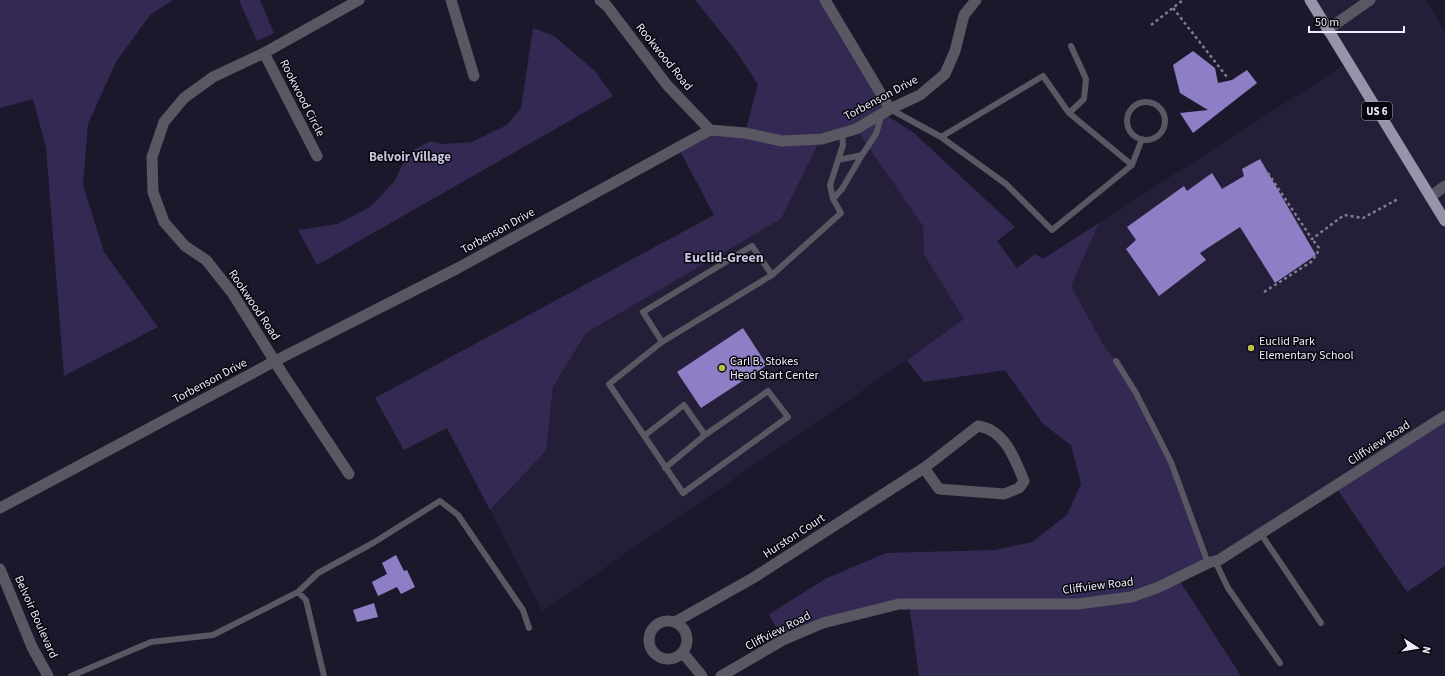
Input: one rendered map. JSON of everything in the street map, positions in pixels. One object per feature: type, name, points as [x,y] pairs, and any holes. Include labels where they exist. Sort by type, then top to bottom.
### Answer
[{"type":"main road","name":"US 6","points":[[1310,0],[1445,221]]},
{"type":"street","name":"Rookwood Road","points":[[349,474],[275,361],[234,294],[206,260],[185,246],[164,222],[153,192],[152,157],[164,122],[184,98],[213,77],[264,53],[359,0]]},
{"type":"street","points":[[451,0],[474,76]]},
{"type":"street","name":"Rookwood Road","points":[[600,0],[607,6],[667,85],[710,130]]},
{"type":"street","points":[[825,0],[886,111]]},
{"type":"street","name":"Torbenson Drive","points":[[0,508],[275,361],[458,268],[710,130],[745,133],[782,141],[822,139],[856,129],[886,111],[920,95],[945,74],[955,52],[964,15],[976,0]]},
{"type":"street","points":[[1327,30],[1370,0]]},
{"type":"street","name":"Rookwood Circle","points":[[264,53],[317,156]]},
{"type":"street","points":[[1430,197],[1445,186]]},
{"type":"street","name":"Cliffview Road","points":[[722,676],[784,640],[823,623],[899,604],[1078,604],[1131,597],[1159,587],[1219,560],[1445,416]]},
{"type":"street","name":"Hurston Court","points":[[683,653],[672,659],[665,659],[654,653],[651,648],[650,641],[650,635],[653,629],[657,625],[669,621],[676,622],[753,578],[924,468],[978,426],[986,427],[1001,439],[1010,449],[1024,481],[1019,488],[1004,494],[939,489],[924,468]]},
{"type":"street","name":"Belvoir Boulevard","points":[[0,569],[32,647],[48,676]]},
{"type":"street","points":[[676,622],[685,630],[687,636],[687,642],[683,653],[702,676]]},
{"type":"lane","points":[[1069,113],[1084,99],[1086,79],[1071,46]]},
{"type":"lane","points":[[941,137],[1043,76],[1069,113],[1132,165]]},
{"type":"lane","points":[[1148,102],[1160,107],[1165,118],[1165,124],[1159,135],[1148,140],[1142,139],[1136,137],[1131,132],[1128,127],[1127,120],[1128,114],[1136,104],[1148,102]]},
{"type":"lane","points":[[833,199],[842,189],[876,134],[886,111],[941,137],[1006,184],[1052,230],[1132,165],[1142,139]]},
{"type":"lane","points":[[666,468],[705,435],[768,391],[788,417],[683,493],[644,436],[609,384],[662,342],[772,275],[841,213],[833,199],[830,185],[843,145],[842,133]]},
{"type":"lane","points":[[838,160],[862,155]]},
{"type":"lane","points":[[662,342],[644,312],[752,246],[772,275]]},
{"type":"lane","points":[[1116,361],[1136,393],[1170,462],[1212,562],[1228,588],[1280,663]]},
{"type":"lane","points":[[644,436],[684,405],[705,435]]},
{"type":"lane","points":[[71,676],[151,642],[213,635],[298,592],[318,574],[373,543],[440,501],[463,522],[523,610],[530,628]]},
{"type":"lane","points":[[1261,534],[1321,623]]},
{"type":"lane","points":[[298,592],[306,600],[324,676]]},
{"type":"path","points":[[1151,25],[1183,0]]},
{"type":"path","points":[[1173,8],[1227,77]]},
{"type":"path","points":[[1264,292],[1311,262],[1317,254],[1318,248],[1268,173]]},
{"type":"path","points":[[1312,239],[1344,215],[1363,218],[1398,198]]},
{"type":"shaded area","points":[[0,0],[173,0],[150,15],[116,62],[88,124],[83,185],[104,252],[158,327],[64,376],[46,147],[33,99],[0,108]]},
{"type":"shaded area","points":[[239,0],[260,0],[274,33],[257,41]]},
{"type":"shaded area","points":[[695,0],[825,0],[890,109],[883,113],[914,133],[1015,227],[997,241],[1017,268],[1035,254],[1043,259],[1099,223],[1071,286],[1105,348],[1116,361],[1171,462],[1208,563],[1178,578],[1241,676],[919,676],[909,604],[899,604],[783,640],[769,614],[827,578],[886,553],[995,550],[1032,542],[1067,515],[1081,484],[1071,445],[1043,424],[1005,370],[924,382],[907,360],[964,319],[924,255],[923,226],[856,129],[821,139],[781,219],[586,333],[553,387],[546,451],[490,510],[447,428],[404,450],[375,398],[714,215],[678,147],[710,130],[745,133],[758,84],[736,51]]},
{"type":"shaded area","name":"Euclid Park Elementary School","points":[[1310,0],[1426,0],[1445,32],[1445,416],[1208,563],[1012,279],[1347,63]]},
{"type":"shaded area","points":[[533,28],[554,36],[595,71],[613,96],[317,265],[298,230],[337,224],[370,207],[394,182],[408,153],[430,141],[443,144],[472,142],[507,125],[521,108]]},
{"type":"shaded area","points":[[856,129],[923,226],[924,255],[965,320],[542,611],[490,510],[546,451],[553,387],[586,333],[781,219],[822,139]]},
{"type":"shaded area","points":[[1445,416],[1445,566],[1407,592],[1335,486]]},
{"type":"building","points":[[1193,51],[1215,68],[1218,83],[1232,80],[1247,70],[1257,83],[1193,133],[1180,113],[1208,110],[1180,93],[1173,65]]},
{"type":"building","points":[[1260,159],[1316,255],[1275,283],[1240,227],[1200,253],[1206,260],[1159,296],[1126,249],[1136,240],[1127,227],[1184,186],[1187,191],[1212,173],[1222,189],[1244,176],[1242,169]]},
{"type":"building","name":"Carl B. Stokes Head Start Center","points":[[743,328],[767,365],[701,408],[677,372]]},
{"type":"building","points":[[396,555],[404,571],[407,570],[415,587],[401,594],[397,587],[378,596],[372,582],[387,574],[382,563]]},
{"type":"building","points":[[374,603],[378,617],[357,622],[353,610]]},
{"type":"place","name":"Euclid Park Elementary School","points":[[1251,348]]},
{"type":"place","name":"Carl B. Stokes Head Start Center","points":[[722,368]]},
{"type":"district","name":"Belvoir Village","points":[[410,157]]},
{"type":"district","name":"Euclid-Green","points":[[724,258]]}]
